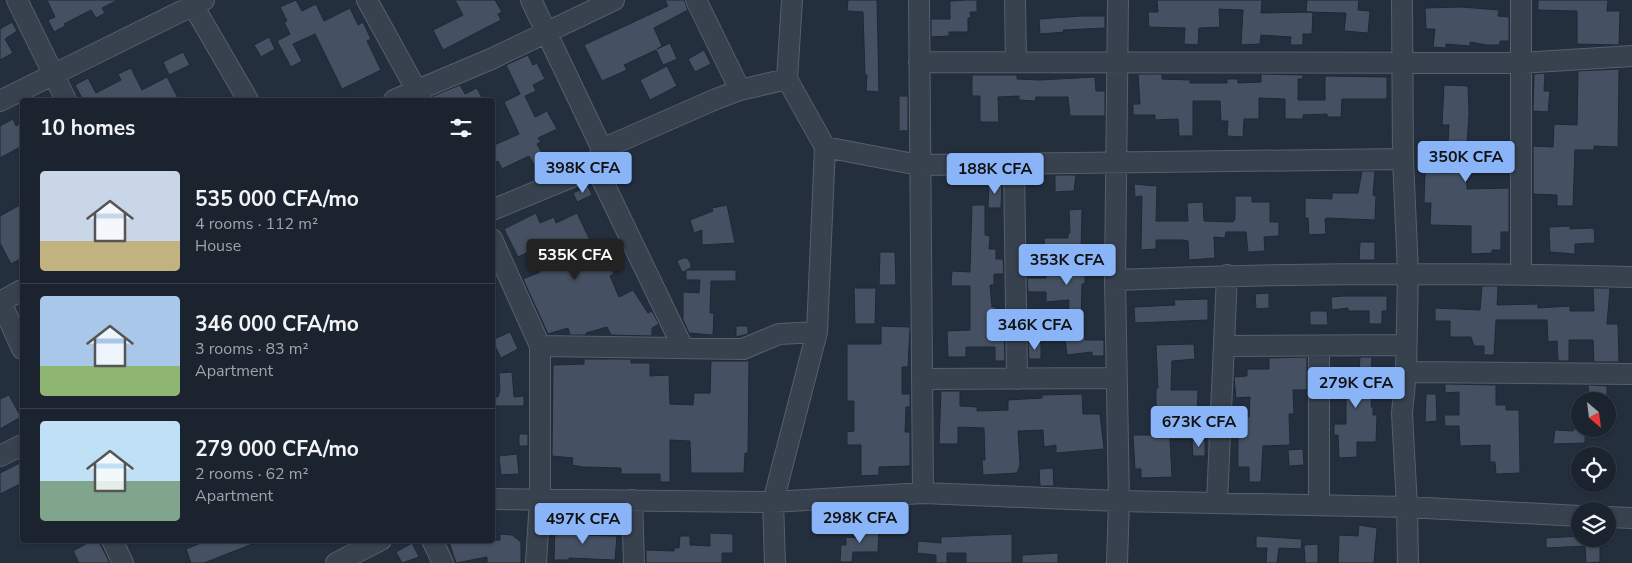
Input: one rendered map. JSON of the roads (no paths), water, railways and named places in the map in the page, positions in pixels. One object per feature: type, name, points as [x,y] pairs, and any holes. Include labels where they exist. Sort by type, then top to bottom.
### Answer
[{"type":"street","points":[[17,0],[65,98]]},
{"type":"street","points":[[367,0],[419,94]]},
{"type":"street","points":[[531,0],[547,32],[599,158],[683,348]]},
{"type":"street","points":[[402,98],[419,94],[614,0]]},
{"type":"street","points":[[696,0],[740,90]]},
{"type":"street","points":[[775,563],[773,502],[817,332],[825,147],[787,79],[792,0]]},
{"type":"street","points":[[919,0],[923,493]]},
{"type":"street","points":[[1015,0],[1016,62]]},
{"type":"street","points":[[1117,563],[1119,502],[1115,378],[1115,280],[1118,0]]},
{"type":"street","points":[[1402,0],[1408,273],[1406,372],[1402,413],[1408,563]]},
{"type":"street","points":[[1521,0],[1521,274]]},
{"type":"street","points":[[0,101],[196,2],[247,98]]},
{"type":"street","points":[[919,62],[1521,63],[1632,56]]},
{"type":"street","points":[[495,209],[740,90],[787,79]]},
{"type":"street","points":[[825,147],[919,165],[1404,159]]},
{"type":"street","points":[[1014,164],[1017,379]]},
{"type":"street","points":[[495,246],[540,346],[540,499],[536,563]]},
{"type":"street","points":[[1115,280],[1227,275],[1408,273],[1632,277]]},
{"type":"street","points":[[1217,502],[1227,275]]},
{"type":"street","points":[[20,291],[0,301],[20,345]]},
{"type":"street","points":[[540,346],[743,349],[779,334],[817,332]]},
{"type":"street","points":[[1224,346],[1319,347],[1406,345]]},
{"type":"street","points":[[1319,347],[1320,504]]},
{"type":"street","points":[[1406,372],[1632,374]]},
{"type":"street","points":[[922,379],[1115,378]]},
{"type":"street","points":[[0,456],[20,446]]},
{"type":"street","points":[[495,499],[773,502],[923,493],[1119,502],[1217,502],[1407,507],[1571,516]]},
{"type":"street","points":[[632,500],[634,563]]},
{"type":"street","points":[[1616,517],[1632,518]]},
{"type":"street","points":[[113,543],[123,563]]},
{"type":"street","points":[[336,563],[375,543]]},
{"type":"street","points":[[434,543],[444,563]]}]
